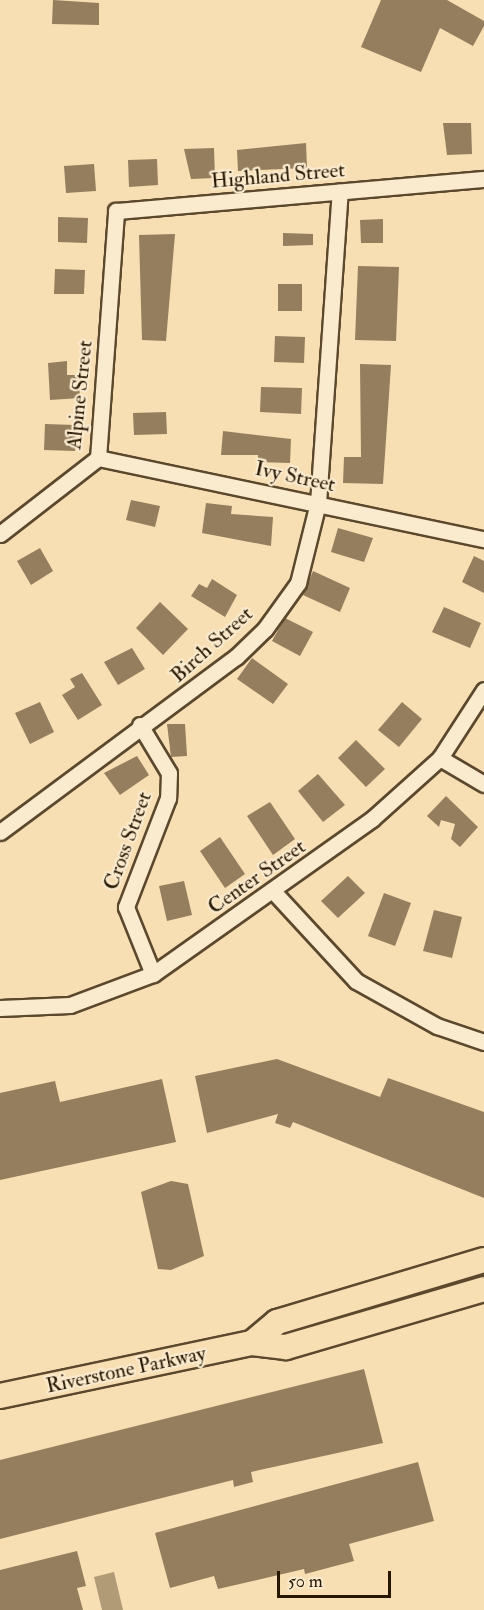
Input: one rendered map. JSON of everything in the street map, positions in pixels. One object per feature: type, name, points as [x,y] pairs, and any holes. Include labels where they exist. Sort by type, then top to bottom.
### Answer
[{"type":"main road","name":"Riverstone Parkway","points":[[252,1343],[277,1322],[484,1260]]},
{"type":"main road","name":"Riverstone Parkway","points":[[0,1396],[252,1343],[286,1347],[484,1289]]},
{"type":"street","name":"Highland Street","points":[[114,251],[116,211],[484,179]]},
{"type":"street","name":"Birch Street","points":[[0,832],[140,725],[185,698],[265,629],[298,583],[318,503],[340,192]]},
{"type":"street","name":"Alpine Street","points":[[0,534],[98,458],[114,251]]},
{"type":"street","name":"Ivy Street","points":[[98,458],[484,539]]},
{"type":"street","name":"Center Street","points":[[0,1008],[87,1002],[153,974],[366,825],[440,758],[484,690]]},
{"type":"street","name":"Cross Street","points":[[140,725],[169,773],[168,798],[126,907],[153,974]]},
{"type":"street","points":[[440,758],[484,784]]},
{"type":"street","points":[[273,891],[356,981],[437,1026],[484,1042]]},
{"type":"shaded area","points":[[114,1572],[123,1610],[102,1610],[94,1577]]},
{"type":"building","points":[[53,0],[99,3],[99,25],[52,24]]},
{"type":"building","points":[[381,0],[447,0],[484,21],[484,26],[473,46],[440,28],[421,72],[361,47]]},
{"type":"building","points":[[443,123],[471,123],[472,154],[447,155]]},
{"type":"building","points":[[306,143],[307,168],[238,171],[237,150]]},
{"type":"building","points":[[214,148],[215,178],[191,179],[184,149]]},
{"type":"building","points":[[157,159],[158,185],[129,187],[128,160]]},
{"type":"building","points":[[94,164],[96,191],[66,193],[64,166]]},
{"type":"building","points":[[58,217],[88,218],[87,243],[58,242]]},
{"type":"building","points":[[383,219],[383,243],[361,243],[360,220]]},
{"type":"building","points":[[283,233],[313,234],[313,245],[283,246]]},
{"type":"building","points":[[175,234],[166,341],[142,340],[139,235]]},
{"type":"building","points":[[358,266],[399,267],[396,341],[355,340]]},
{"type":"building","points":[[55,269],[85,270],[84,294],[54,294]]},
{"type":"building","points":[[278,284],[302,284],[302,311],[278,311]]},
{"type":"building","points":[[275,336],[305,337],[304,363],[274,362]]},
{"type":"building","points":[[67,361],[67,375],[79,375],[80,398],[50,400],[48,363]]},
{"type":"building","points":[[360,364],[391,365],[383,484],[343,483],[344,457],[361,457]]},
{"type":"building","points":[[261,387],[302,388],[301,414],[260,412]]},
{"type":"building","points":[[166,412],[167,434],[134,435],[133,413]]},
{"type":"building","points":[[45,424],[76,425],[75,451],[44,450]]},
{"type":"building","points":[[223,431],[291,439],[290,463],[258,462],[258,455],[221,455]]},
{"type":"building","points":[[131,500],[160,506],[155,527],[126,520]]},
{"type":"building","points":[[206,503],[232,506],[231,514],[273,517],[271,546],[202,533]]},
{"type":"building","points":[[338,528],[373,538],[364,562],[331,552]]},
{"type":"building","points":[[40,548],[53,571],[31,585],[17,561]]},
{"type":"building","points":[[474,556],[484,561],[484,593],[462,582]]},
{"type":"building","points":[[313,571],[350,588],[340,612],[303,595]]},
{"type":"building","points":[[212,579],[237,595],[225,617],[191,596],[199,584],[207,588]]},
{"type":"building","points":[[160,602],[188,629],[163,655],[136,628]]},
{"type":"building","points":[[444,607],[481,623],[470,648],[432,632]]},
{"type":"building","points":[[285,618],[313,632],[300,656],[272,641]]},
{"type":"building","points":[[132,648],[145,669],[118,685],[104,662]]},
{"type":"building","points":[[252,658],[288,684],[273,704],[237,679]]},
{"type":"building","points":[[82,673],[102,705],[78,720],[62,695],[75,687],[70,679]]},
{"type":"building","points":[[40,702],[54,732],[30,744],[15,713]]},
{"type":"building","points":[[402,702],[422,719],[399,747],[378,730]]},
{"type":"building","points":[[167,724],[185,724],[187,756],[171,757]]},
{"type":"building","points":[[356,740],[385,769],[366,787],[338,758]]},
{"type":"building","points":[[137,756],[149,775],[120,795],[104,773]]},
{"type":"building","points":[[318,774],[345,805],[323,822],[298,791]]},
{"type":"building","points":[[446,796],[478,827],[460,847],[451,839],[455,824],[441,820],[439,827],[427,816]]},
{"type":"building","points":[[270,802],[295,839],[273,855],[247,816]]},
{"type":"building","points":[[220,837],[245,874],[225,888],[200,851]]},
{"type":"building","points":[[348,876],[365,893],[338,918],[321,901]]},
{"type":"building","points":[[184,881],[192,915],[167,921],[159,886]]},
{"type":"building","points":[[384,893],[411,903],[395,946],[368,936]]},
{"type":"building","points":[[434,910],[462,917],[452,958],[423,951]]},
{"type":"building","points":[[277,1059],[380,1097],[388,1078],[484,1112],[484,1198],[293,1122],[290,1128],[275,1123],[278,1114],[207,1133],[195,1076]]},
{"type":"building","points":[[162,1079],[176,1142],[0,1180],[0,1093],[55,1081],[60,1102]]},
{"type":"building","points":[[171,1181],[188,1184],[204,1256],[171,1270],[158,1269],[141,1192]]},
{"type":"building","points":[[364,1369],[383,1443],[251,1472],[253,1482],[234,1487],[233,1480],[0,1539],[0,1460]]},
{"type":"building","points":[[418,1462],[434,1521],[349,1544],[354,1561],[305,1574],[304,1569],[218,1589],[214,1576],[170,1588],[155,1533]]},
{"type":"building","points":[[77,1551],[86,1586],[77,1588],[83,1610],[0,1610],[0,1570]]}]
